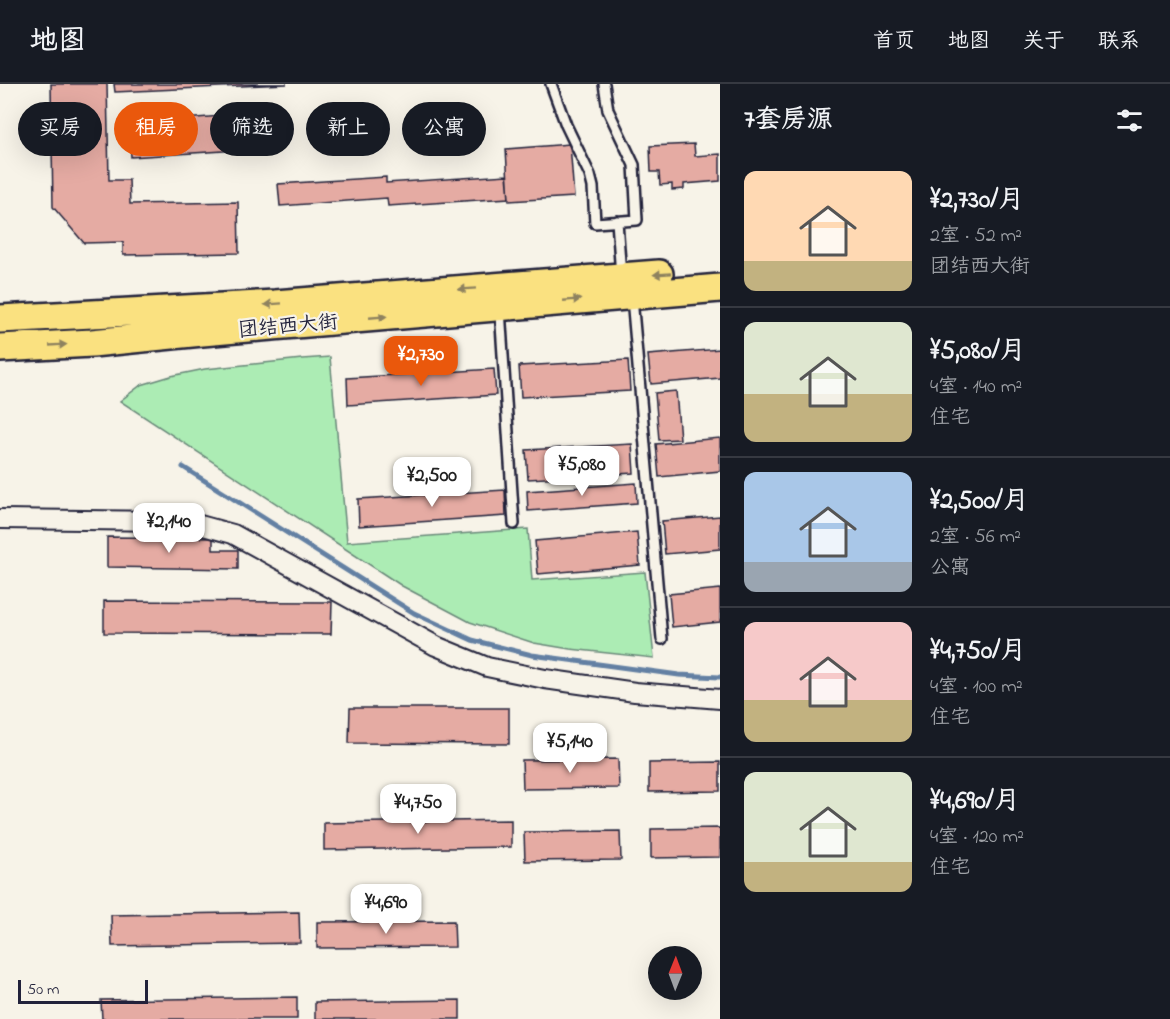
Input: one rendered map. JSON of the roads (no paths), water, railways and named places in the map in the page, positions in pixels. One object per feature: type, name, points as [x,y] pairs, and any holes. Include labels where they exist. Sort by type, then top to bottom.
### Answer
[{"type":"main road","name":"团结西大街","points":[[0,348],[92,343],[499,307],[720,270]]},
{"type":"main road","name":"团结西大街","points":[[0,319],[626,286],[720,288]]},
{"type":"street","points":[[0,519],[168,521],[200,525],[233,534],[436,646],[487,667],[635,693],[720,699]]},
{"type":"lane","points":[[551,84],[566,125],[590,175],[595,223],[638,220],[634,165],[608,110],[604,84]]},
{"type":"lane","points":[[617,221],[626,286],[662,639]]},
{"type":"lane","points":[[499,307],[514,524]]},
{"type":"waterway","points":[[183,467],[414,613],[472,640],[532,655],[679,675],[720,677]]}]
